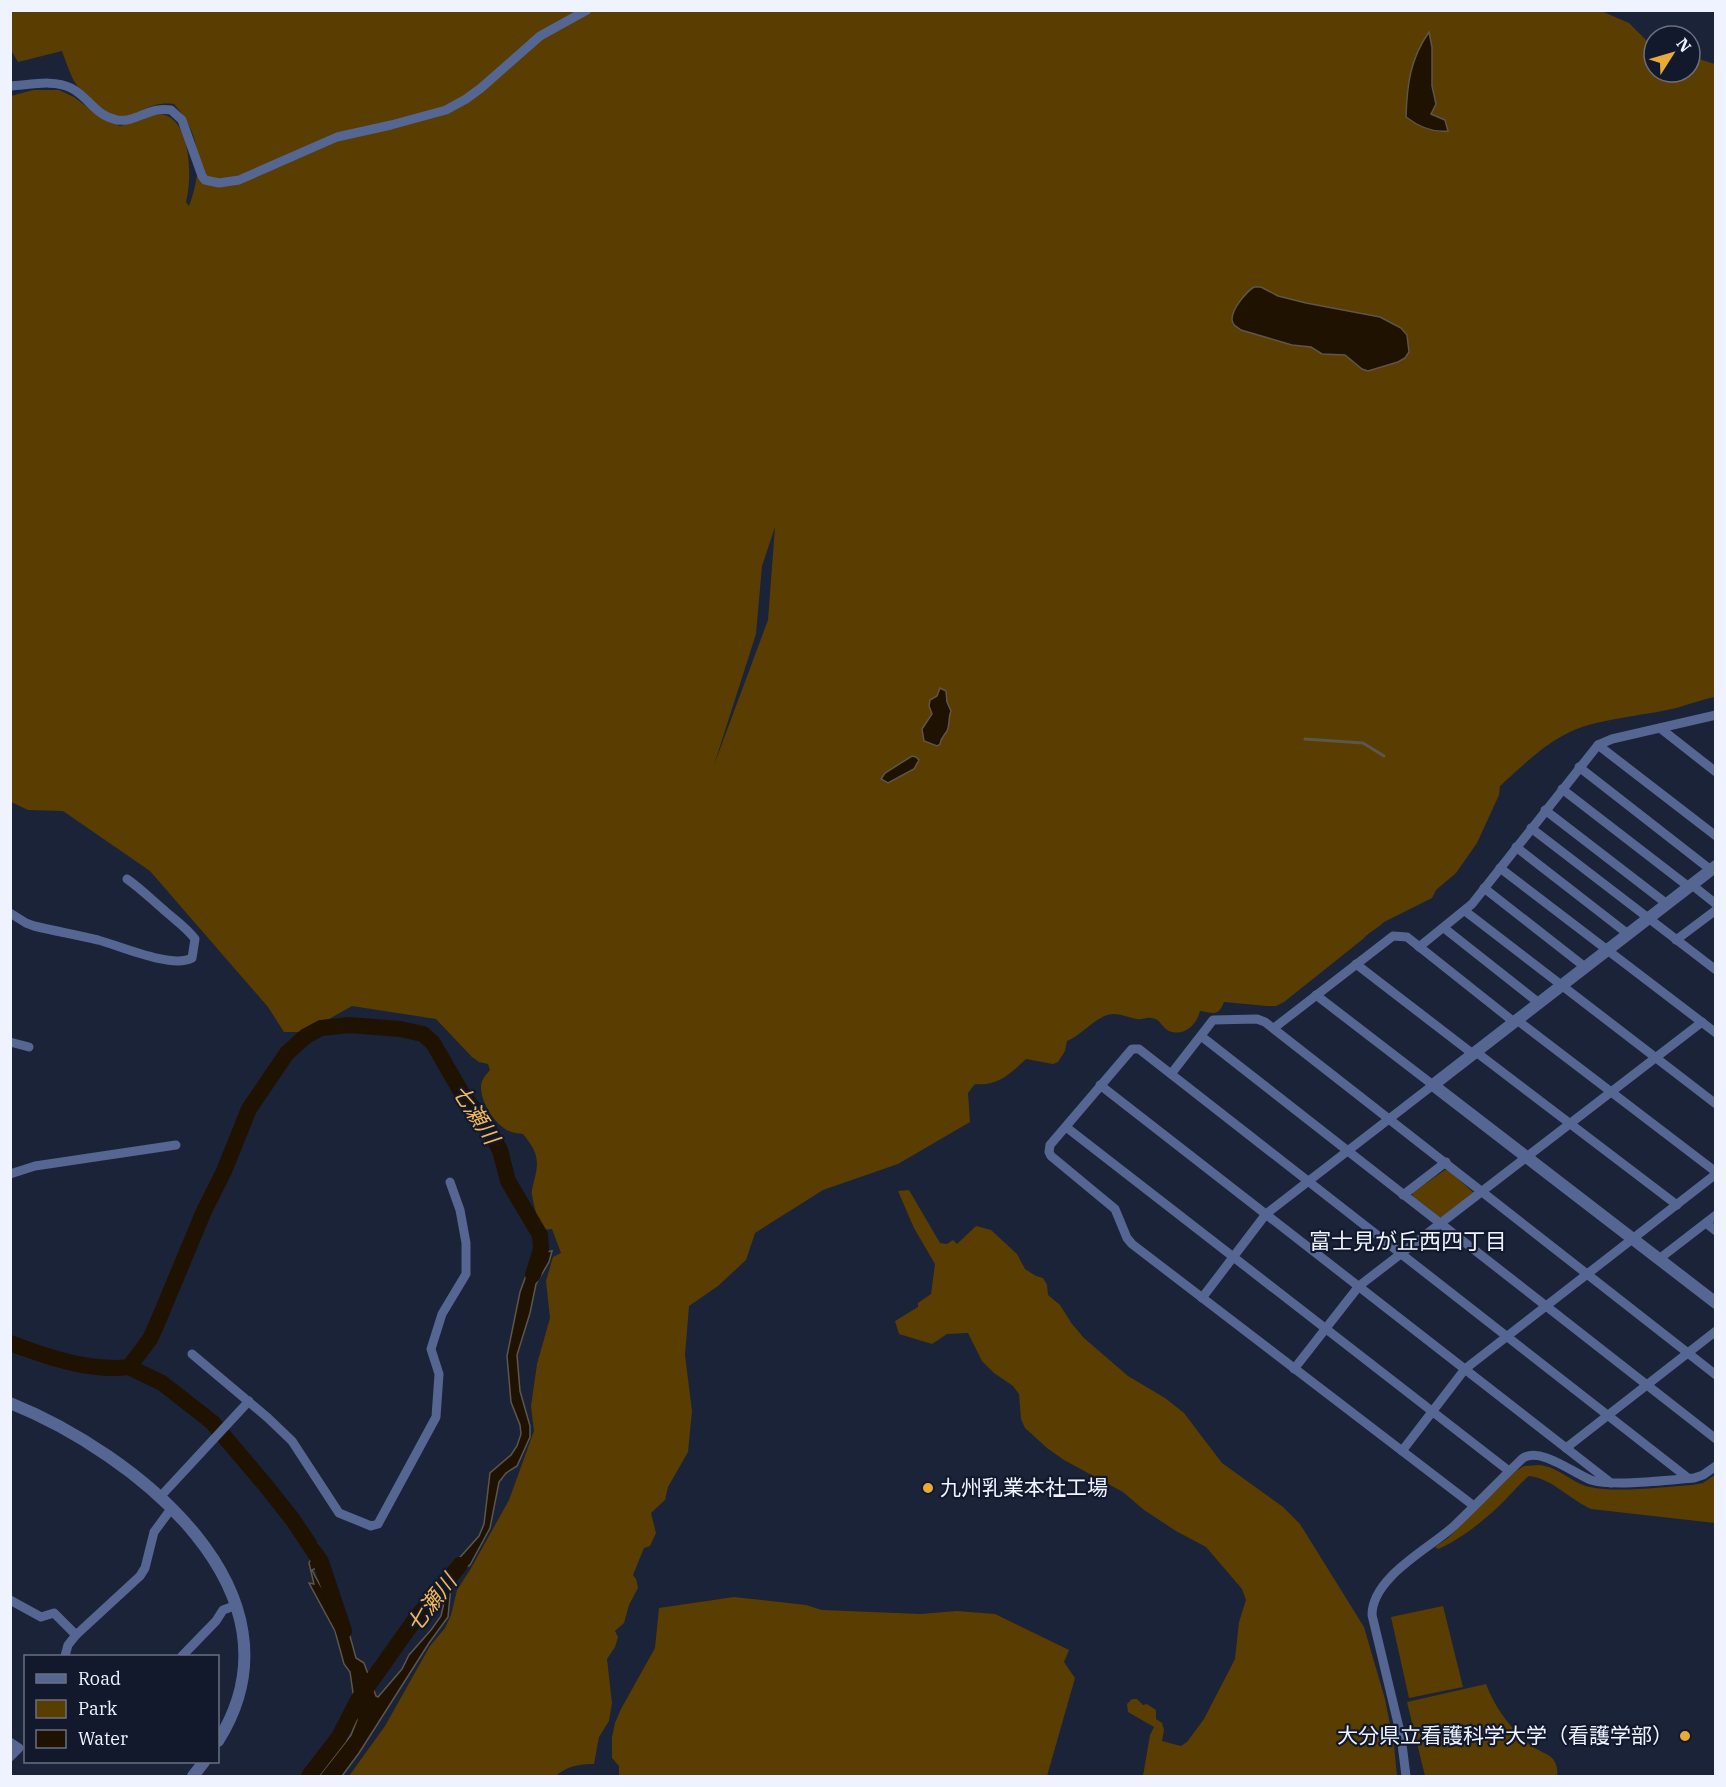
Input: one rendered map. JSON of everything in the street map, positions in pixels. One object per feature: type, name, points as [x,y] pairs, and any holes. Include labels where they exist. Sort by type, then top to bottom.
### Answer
[{"type":"street","points":[[10,86],[63,85],[79,93],[98,112],[119,120],[129,120],[155,109],[171,110],[182,120],[202,176],[206,180],[219,183],[249,176],[337,137],[446,110],[481,88],[540,36],[587,10]]},
{"type":"street","points":[[1419,947],[1465,911],[1598,745],[1612,739],[1716,715]]},
{"type":"street","points":[[1660,728],[1716,772]]},
{"type":"street","points":[[1598,745],[1716,836]]},
{"type":"street","points":[[1202,1298],[1266,1215],[1713,868],[1579,767]]},
{"type":"street","points":[[1562,789],[1716,904]]},
{"type":"street","points":[[1545,810],[1666,904]]},
{"type":"street","points":[[1531,828],[1716,969]]},
{"type":"street","points":[[1516,848],[1628,934]]},
{"type":"street","points":[[1500,868],[1716,1033]]},
{"type":"street","points":[[10,913],[34,926],[99,940],[146,955],[171,960],[187,961],[192,958],[195,939],[186,927],[127,879]]},
{"type":"street","points":[[1484,888],[1585,967]]},
{"type":"street","points":[[1676,940],[1716,910]]},
{"type":"street","points":[[1465,911],[1716,1104]]},
{"type":"street","points":[[1444,928],[1539,1003]]},
{"type":"street","points":[[1274,1028],[1393,936],[1407,937],[1716,1173],[1465,1369],[1402,1451]]},
{"type":"street","points":[[1356,964],[1677,1205]]},
{"type":"street","points":[[1316,995],[1716,1303]]},
{"type":"street","points":[[1171,1074],[1213,1020],[1257,1019],[1265,1022],[1716,1375]]},
{"type":"street","points":[[1294,1369],[1359,1286],[1702,1022]]},
{"type":"street","points":[[1201,1036],[1716,1438]]},
{"type":"street","points":[[10,1042],[29,1047]]},
{"type":"street","points":[[1474,1506],[1132,1244],[1126,1238],[1115,1209],[1051,1156],[1048,1148],[1132,1049],[1138,1049],[1171,1074],[1688,1478]]},
{"type":"street","points":[[1100,1085],[1611,1483]]},
{"type":"street","points":[[1066,1126],[1509,1471]]},
{"type":"street","points":[[10,1174],[35,1166],[176,1145]]},
{"type":"street","points":[[1403,1195],[1446,1162]]},
{"type":"street","points":[[192,1354],[249,1401],[292,1441],[339,1513],[371,1526],[378,1524],[436,1417],[439,1374],[432,1349],[442,1314],[466,1274],[466,1244],[460,1210],[450,1182]]},
{"type":"street","points":[[1659,1259],[1716,1215]]},
{"type":"street","points":[[1706,1223],[1716,1231]]},
{"type":"street","points":[[1566,1448],[1716,1331]]},
{"type":"street","points":[[160,1497],[249,1401]]},
{"type":"street","points":[[10,1403],[56,1424],[120,1464],[160,1497],[220,1570],[237,1605],[244,1640],[244,1672],[233,1712],[219,1739]]},
{"type":"street","points":[[1406,1776],[1401,1736],[1372,1609],[1379,1593],[1391,1577],[1449,1530],[1525,1456],[1538,1455],[1590,1479],[1611,1483],[1688,1478],[1703,1475],[1716,1466]]},
{"type":"street","points":[[66,1655],[68,1645],[76,1635],[140,1576],[145,1568],[154,1532],[171,1509]]},
{"type":"street","points":[[10,1600],[41,1617],[54,1613],[76,1635]]},
{"type":"street","points":[[183,1655],[216,1621],[223,1610],[237,1605]]},
{"type":"street","points":[[10,1757],[18,1744]]},
{"type":"street","points":[[193,1776],[201,1763]]},
{"type":"green space","points":[[1599,10],[1629,23],[1642,36],[1642,84],[1702,84],[1702,60],[1715,64],[1715,697],[1673,709],[1588,725],[1564,735],[1547,746],[1500,786],[1499,795],[1477,843],[1456,873],[1436,890],[1432,898],[1384,922],[1284,1002],[1276,1006],[1267,1006],[1224,1002],[1217,1012],[1200,1011],[1193,1025],[1180,1032],[1169,1031],[1154,1018],[1139,1019],[1114,1014],[1102,1017],[1067,1041],[1065,1051],[1058,1062],[1053,1064],[1026,1059],[997,1081],[975,1084],[968,1093],[970,1122],[898,1164],[823,1190],[755,1233],[746,1260],[718,1286],[689,1306],[685,1355],[692,1411],[688,1452],[668,1487],[665,1500],[651,1513],[656,1533],[650,1546],[644,1548],[633,1575],[638,1588],[629,1605],[624,1623],[615,1631],[618,1637],[607,1659],[612,1703],[609,1721],[599,1737],[594,1764],[574,1766],[556,1776],[349,1776],[385,1726],[430,1646],[445,1628],[451,1615],[457,1590],[509,1500],[534,1431],[531,1406],[537,1364],[550,1318],[546,1281],[553,1257],[561,1253],[552,1229],[542,1230],[535,1208],[532,1188],[537,1161],[534,1151],[523,1134],[509,1131],[499,1124],[483,1100],[481,1085],[490,1070],[488,1064],[472,1057],[436,1019],[352,1006],[306,1032],[284,1032],[268,1007],[150,871],[63,811],[28,810],[11,802],[11,96],[33,90],[59,90],[74,97],[100,117],[120,126],[155,114],[165,115],[174,120],[181,129],[188,154],[189,180],[186,202],[189,206],[194,192],[198,165],[195,140],[174,104],[154,105],[132,114],[118,116],[102,109],[87,97],[72,77],[62,51],[18,62],[11,50],[11,11]],"holes":[[[775,527],[768,620],[714,765],[756,634],[762,566]]]},
{"type":"green space","points":[[1448,1170],[1474,1193],[1439,1217],[1412,1193]]},
{"type":"green space","points":[[909,1190],[940,1243],[947,1244],[953,1240],[957,1244],[976,1226],[991,1230],[1017,1254],[1025,1269],[1043,1278],[1047,1285],[1048,1295],[1060,1305],[1084,1338],[1128,1376],[1165,1398],[1184,1413],[1222,1463],[1283,1507],[1300,1524],[1364,1627],[1385,1699],[1394,1745],[1397,1776],[1143,1776],[1150,1735],[1154,1727],[1128,1712],[1127,1704],[1132,1699],[1137,1699],[1143,1705],[1147,1704],[1156,1710],[1156,1719],[1162,1723],[1164,1730],[1162,1741],[1181,1746],[1187,1742],[1204,1719],[1235,1659],[1239,1622],[1246,1600],[1242,1589],[1206,1547],[1144,1510],[1123,1492],[1064,1460],[1025,1428],[1021,1419],[1019,1394],[1013,1386],[994,1373],[982,1361],[968,1333],[947,1334],[932,1344],[899,1334],[895,1321],[918,1307],[918,1303],[931,1294],[935,1264],[914,1228],[898,1191]]},
{"type":"green space","points":[[1540,1465],[1554,1469],[1583,1485],[1613,1490],[1692,1485],[1703,1483],[1715,1475],[1715,1523],[1591,1509],[1546,1481],[1529,1476],[1474,1527],[1447,1545],[1438,1549],[1435,1547],[1448,1538],[1516,1471],[1524,1466]]},
{"type":"green space","points":[[734,1597],[806,1605],[822,1610],[921,1614],[957,1611],[995,1614],[1069,1650],[1064,1662],[1075,1678],[1047,1776],[619,1776],[619,1766],[612,1758],[615,1723],[655,1648],[659,1608]]},
{"type":"green space","points":[[1443,1606],[1463,1687],[1409,1698],[1391,1617]]},
{"type":"green space","points":[[1486,1684],[1494,1702],[1511,1726],[1525,1741],[1553,1759],[1557,1768],[1557,1776],[1425,1776],[1407,1702]]},
{"type":"water","points":[[1429,32],[1432,47],[1432,86],[1436,104],[1431,114],[1445,120],[1448,131],[1426,128],[1406,117],[1411,73],[1418,52]]},
{"type":"water","points":[[1254,287],[1261,287],[1278,296],[1306,303],[1380,317],[1401,328],[1407,335],[1409,352],[1398,362],[1368,371],[1345,355],[1322,354],[1311,347],[1292,345],[1241,330],[1233,323],[1234,310]]},
{"type":"water","points":[[940,688],[946,691],[951,711],[947,731],[937,746],[924,741],[922,729],[932,714],[929,706],[930,700],[937,696]]},
{"type":"water","points":[[912,756],[919,760],[914,769],[888,783],[881,779],[885,773]]},
{"type":"water","points":[[552,1251],[549,1262],[536,1284],[517,1355],[520,1391],[530,1426],[530,1437],[517,1466],[506,1473],[499,1482],[490,1528],[470,1565],[465,1568],[462,1565],[451,1586],[448,1617],[359,1753],[342,1776],[319,1776],[351,1735],[357,1720],[350,1672],[344,1664],[335,1631],[309,1583],[314,1584],[309,1563],[312,1557],[303,1544],[308,1545],[317,1554],[318,1551],[310,1541],[311,1537],[318,1544],[324,1557],[313,1562],[316,1568],[312,1570],[345,1623],[356,1658],[364,1663],[378,1697],[441,1616],[447,1590],[447,1577],[454,1564],[479,1536],[484,1524],[490,1473],[511,1455],[517,1446],[521,1434],[520,1425],[511,1402],[507,1356],[520,1292],[534,1254]]},
{"type":"waterway","points":[[1305,739],[1363,743],[1384,756]]},
{"type":"waterway","name":"七瀬川","points":[[10,1343],[54,1358],[84,1365],[129,1367],[150,1339],[249,1109],[287,1053],[306,1036],[321,1028],[349,1025],[400,1029],[423,1034],[433,1043],[463,1095],[486,1125],[500,1150],[508,1181],[540,1235],[541,1249],[533,1275]]},
{"type":"waterway","points":[[129,1367],[162,1383],[212,1422],[267,1487],[293,1520],[321,1562],[344,1631]]},
{"type":"waterway","name":"七瀬川","points":[[309,1776],[339,1737],[358,1700],[416,1618],[460,1565]]},
{"type":"place","name":"九州乳業本社工場","points":[[928,1488]]},
{"type":"place","name":"大分県立看護科学大学（看護学部）","points":[[1685,1736]]},
{"type":"district","name":"富士見が丘西四丁目","points":[[1408,1241]]}]
